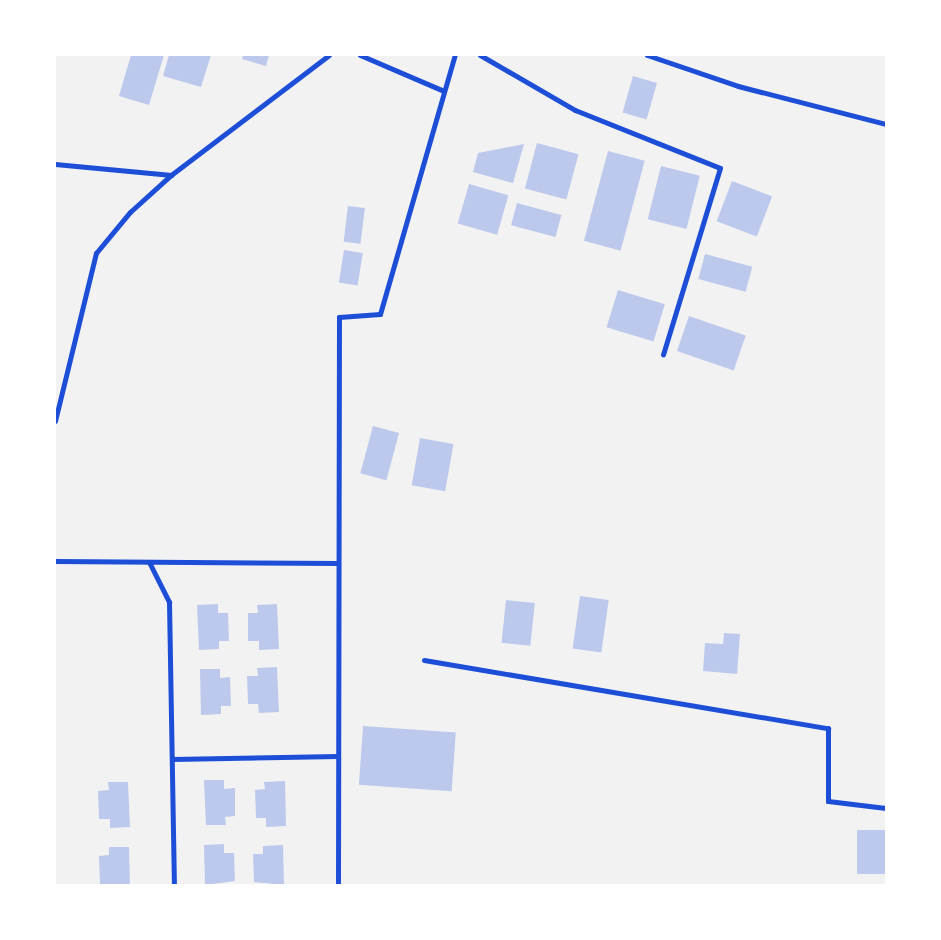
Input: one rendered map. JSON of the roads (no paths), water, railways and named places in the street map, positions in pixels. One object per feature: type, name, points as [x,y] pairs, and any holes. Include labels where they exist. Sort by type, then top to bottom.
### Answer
[{"type":"street","points":[[55,421],[96,254],[130,212],[171,175],[329,55]]},
{"type":"street","points":[[360,55],[444,91]]},
{"type":"street","points":[[338,885],[339,317],[380,314],[455,55]]},
{"type":"street","points":[[480,55],[575,110],[720,168],[663,355]]},
{"type":"street","points":[[646,55],[738,86],[886,124]]},
{"type":"street","points":[[55,164],[171,175]]},
{"type":"street","points":[[55,561],[338,563]]},
{"type":"street","points":[[149,562],[169,602],[174,885]]},
{"type":"street","points":[[424,660],[828,728],[828,801],[886,808]]},
{"type":"street","points":[[172,759],[338,756]]}]
